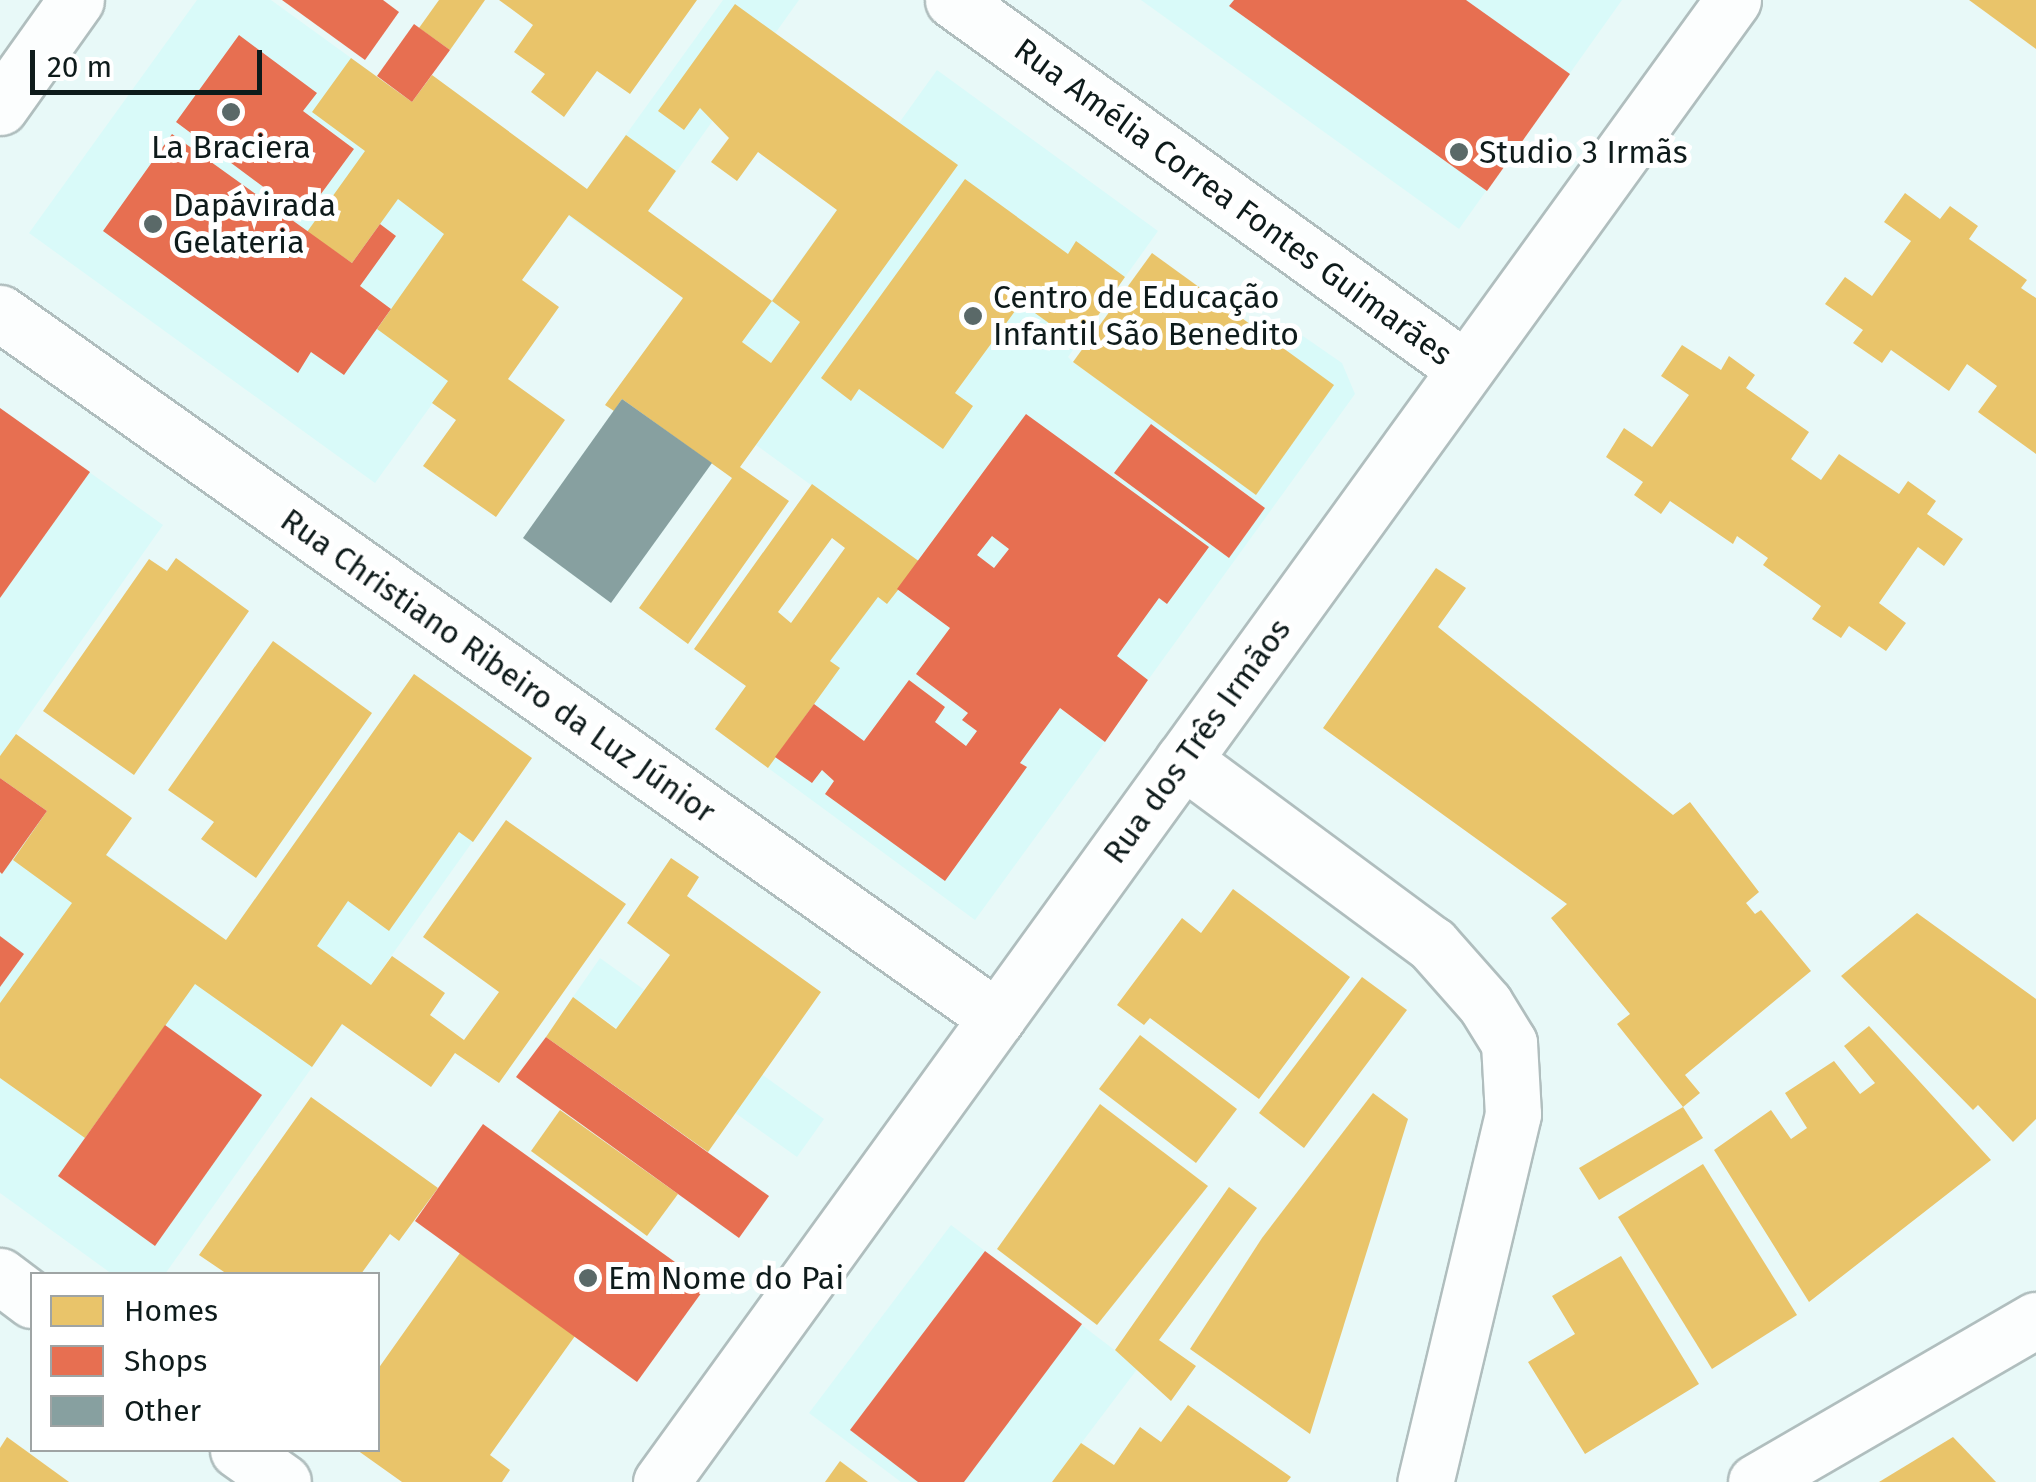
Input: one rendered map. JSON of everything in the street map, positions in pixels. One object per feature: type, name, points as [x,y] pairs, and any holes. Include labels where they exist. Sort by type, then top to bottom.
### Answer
[{"type":"street","points":[[0,106],[76,0]]},
{"type":"street","name":"Rua Amélia Correa Fontes Guimarães","points":[[952,0],[1464,368]]},
{"type":"street","name":"Rua dos Três Irmãos","points":[[661,1482],[1733,0]]},
{"type":"street","name":"Rua Christiano Ribeiro da Luz Júnior","points":[[0,313],[997,1018]]},
{"type":"street","points":[[1184,760],[1432,944],[1486,1004],[1510,1044],[1514,1114],[1425,1482]]},
{"type":"street","points":[[0,1276],[30,1298]]},
{"type":"street","points":[[1756,1482],[2036,1320]]},
{"type":"street","points":[[241,1452],[283,1482]]},
{"type":"shaded area","points":[[197,0],[271,0],[568,215],[723,0],[799,0],[619,252],[568,216],[375,483],[29,233]]},
{"type":"shaded area","points":[[1141,0],[1622,0],[1459,229]]},
{"type":"shaded area","points":[[937,70],[1158,231],[1068,357],[1073,362],[1209,460],[1300,334],[1342,363],[1355,394],[1148,680],[1096,641],[898,589],[1105,742],[975,920],[715,729],[863,523],[756,445],[800,384],[742,342]]},
{"type":"shaded area","points":[[0,408],[163,525],[0,756]]},
{"type":"shaded area","points":[[414,674],[532,758],[166,1272],[109,1272],[0,1193],[0,778],[226,940]]},
{"type":"shaded area","points":[[600,958],[824,1119],[797,1157],[573,997]]},
{"type":"shaded area","points":[[951,1225],[1138,1368],[1052,1482],[901,1482],[809,1413]]},
{"type":"building: Homes","points":[[439,0],[485,0],[450,50],[419,28]]},
{"type":"building: Homes","points":[[499,0],[697,0],[630,94],[597,71],[564,117],[531,92],[545,74],[514,52],[533,25]]},
{"type":"building: Homes","points":[[1969,0],[2036,0],[2036,49]]},
{"type":"building: Homes","points":[[735,4],[958,165],[740,467],[789,501],[688,644],[639,608],[732,478],[622,399],[614,411],[605,405],[683,298],[569,215],[522,280],[559,307],[508,379],[565,420],[496,517],[423,466],[456,420],[432,403],[448,381],[377,329],[444,234],[398,199],[352,263],[307,232],[365,151],[312,112],[351,58],[412,102],[432,75],[587,189],[626,135],[676,171],[648,211],[772,301],[837,210],[758,152],[737,181],[711,162],[729,138],[700,108],[684,130],[658,111]],"holes":[[[772,301],[800,322],[771,363],[742,342]]]},
{"type":"building: Homes","points":[[965,179],[1068,254],[1076,241],[1125,277],[1078,344],[1021,303],[955,393],[973,406],[943,449],[859,389],[851,401],[821,378]]},
{"type":"building: Homes","points":[[1905,193],[1940,219],[1950,206],[1978,226],[1969,239],[2027,280],[2021,288],[2036,298],[2036,454],[1978,412],[1997,386],[1967,364],[1949,391],[1891,350],[1882,363],[1853,343],[1863,330],[1825,304],[1845,277],[1872,296],[1911,241],[1884,222]]},
{"type":"building: Homes","points":[[1152,253],[1334,385],[1256,495],[1073,362]]},
{"type":"building: Homes","points":[[1682,345],[1721,370],[1729,356],[1755,375],[1746,388],[1809,432],[1791,459],[1821,480],[1839,454],[1899,494],[1908,481],[1936,501],[1927,514],[1963,539],[1944,566],[1918,547],[1879,603],[1906,623],[1886,651],[1849,626],[1841,638],[1812,619],[1821,606],[1763,565],[1768,558],[1737,536],[1733,544],[1670,501],[1661,514],[1634,495],[1643,482],[1606,457],[1624,428],[1652,447],[1689,395],[1661,376]]},
{"type":"building: Homes","points":[[812,484],[920,562],[887,604],[878,597],[830,661],[840,668],[768,768],[715,729],[746,686],[694,649]],"holes":[[[832,538],[845,548],[791,623],[778,612]]]},
{"type":"building: Homes","points":[[176,558],[249,611],[134,775],[43,711],[149,559],[167,571]]},
{"type":"building: Homes","points":[[1436,568],[1466,588],[1438,627],[1673,815],[1690,802],[1759,892],[1746,903],[1755,914],[1761,910],[1811,971],[1685,1075],[1700,1093],[1683,1107],[1617,1024],[1630,1014],[1551,918],[1567,904],[1323,728]]},
{"type":"building: Homes","points":[[273,641],[372,713],[256,878],[201,839],[214,822],[168,790]]},
{"type":"building: Homes","points":[[414,674],[532,758],[473,842],[459,832],[389,931],[348,901],[317,946],[371,985],[392,956],[445,993],[430,1015],[464,1040],[499,992],[423,937],[506,820],[626,904],[499,1083],[455,1053],[431,1087],[342,1024],[312,1067],[195,984],[85,1138],[0,1078],[0,1003],[72,903],[13,860],[47,811],[0,778],[0,756],[16,734],[132,818],[106,855],[226,940]]},
{"type":"building: Homes","points":[[671,858],[699,877],[687,896],[821,992],[708,1152],[546,1037],[573,997],[616,1029],[670,955],[627,923]]},
{"type":"building: Homes","points":[[1233,889],[1350,977],[1259,1099],[1150,1018],[1144,1025],[1117,1005],[1182,918],[1201,933]]},
{"type":"building: Homes","points":[[1917,913],[2036,999],[2036,1119],[2013,1142],[1978,1105],[1973,1110],[1841,976]]},
{"type":"building: Homes","points":[[1362,977],[1407,1010],[1304,1148],[1259,1113]]},
{"type":"building: Homes","points":[[1869,1026],[1991,1160],[1809,1302],[1714,1150],[1771,1110],[1791,1139],[1807,1128],[1785,1093],[1834,1061],[1860,1094],[1875,1083],[1844,1046]]},
{"type":"building: Homes","points":[[1140,1035],[1237,1109],[1196,1163],[1099,1089]]},
{"type":"building: Homes","points":[[1373,1093],[1408,1119],[1310,1434],[1190,1349],[1262,1238]]},
{"type":"building: Homes","points":[[311,1097],[438,1188],[399,1241],[390,1234],[362,1272],[224,1272],[199,1255]]},
{"type":"building: Homes","points":[[1100,1104],[1208,1186],[1097,1325],[997,1249]]},
{"type":"building: Homes","points":[[1683,1107],[1703,1138],[1599,1200],[1579,1168]]},
{"type":"building: Homes","points":[[560,1110],[678,1194],[647,1236],[531,1151]]},
{"type":"building: Homes","points":[[1703,1164],[1797,1315],[1712,1369],[1618,1217]]},
{"type":"building: Homes","points":[[1229,1187],[1257,1208],[1159,1340],[1196,1366],[1171,1401],[1115,1350]]},
{"type":"building: Homes","points":[[460,1253],[575,1336],[490,1455],[510,1470],[502,1482],[402,1482],[360,1452],[380,1452],[380,1366]]},
{"type":"building: Homes","points":[[1621,1256],[1699,1384],[1585,1454],[1528,1362],[1575,1334],[1552,1296]]},
{"type":"building: Homes","points":[[1188,1405],[1291,1477],[1287,1482],[1052,1482],[1081,1443],[1114,1465],[1140,1427],[1161,1442]]},
{"type":"building: Homes","points":[[7,1437],[69,1482],[0,1482],[0,1448]]},
{"type":"building: Homes","points":[[1953,1437],[1996,1482],[1879,1482]]},
{"type":"building: Homes","points":[[840,1461],[868,1482],[825,1482]]},
{"type":"building: Shops","points":[[282,0],[383,0],[399,12],[365,60]]},
{"type":"building: Shops","points":[[1234,0],[1466,0],[1570,74],[1487,191],[1229,6]]},
{"type":"building: Shops","points":[[414,24],[450,50],[412,102],[377,76]]},
{"type":"building: Shops","points":[[239,35],[317,93],[303,111],[354,149],[304,217],[176,122]]},
{"type":"building: Shops","points":[[172,134],[352,263],[380,224],[396,236],[360,286],[391,309],[344,375],[311,352],[298,373],[103,231]]},
{"type":"building: Shops","points":[[0,408],[90,472],[0,598]]},
{"type":"building: Shops","points":[[1026,414],[1209,547],[1167,604],[1159,598],[1117,656],[1148,680],[1105,742],[1060,708],[1020,763],[1027,767],[945,881],[825,794],[834,781],[822,770],[812,783],[775,757],[814,704],[864,741],[909,680],[945,707],[935,722],[966,746],[977,731],[962,720],[968,713],[916,674],[950,628],[897,589]],"holes":[[[992,536],[1009,549],[994,568],[977,555]]]},
{"type":"building: Shops","points":[[1151,424],[1265,508],[1229,558],[1114,473]]},
{"type":"building: Shops","points":[[0,778],[47,811],[2,874],[0,872]]},
{"type":"building: Shops","points":[[0,936],[24,954],[0,987]]},
{"type":"building: Shops","points":[[165,1025],[262,1095],[155,1246],[58,1176]]},
{"type":"building: Shops","points":[[546,1037],[769,1196],[739,1238],[516,1077]]},
{"type":"building: Shops","points":[[483,1124],[707,1285],[637,1382],[415,1221]]},
{"type":"building: Shops","points":[[985,1251],[1082,1324],[964,1482],[918,1482],[850,1430]]},
{"type":"building: Other","points":[[622,399],[712,463],[611,603],[523,538]]},
{"type":"place","name":"La Braciera","points":[[231,112]]},
{"type":"place","name":"Studio 3 Irmãs","points":[[1459,152]]},
{"type":"place","name":"Dapávirada Gelateria","points":[[153,224]]},
{"type":"place","name":"Centro de Educação Infantil São Benedito","points":[[973,316]]},
{"type":"place","name":"Em Nome do Pai","points":[[588,1278]]}]
